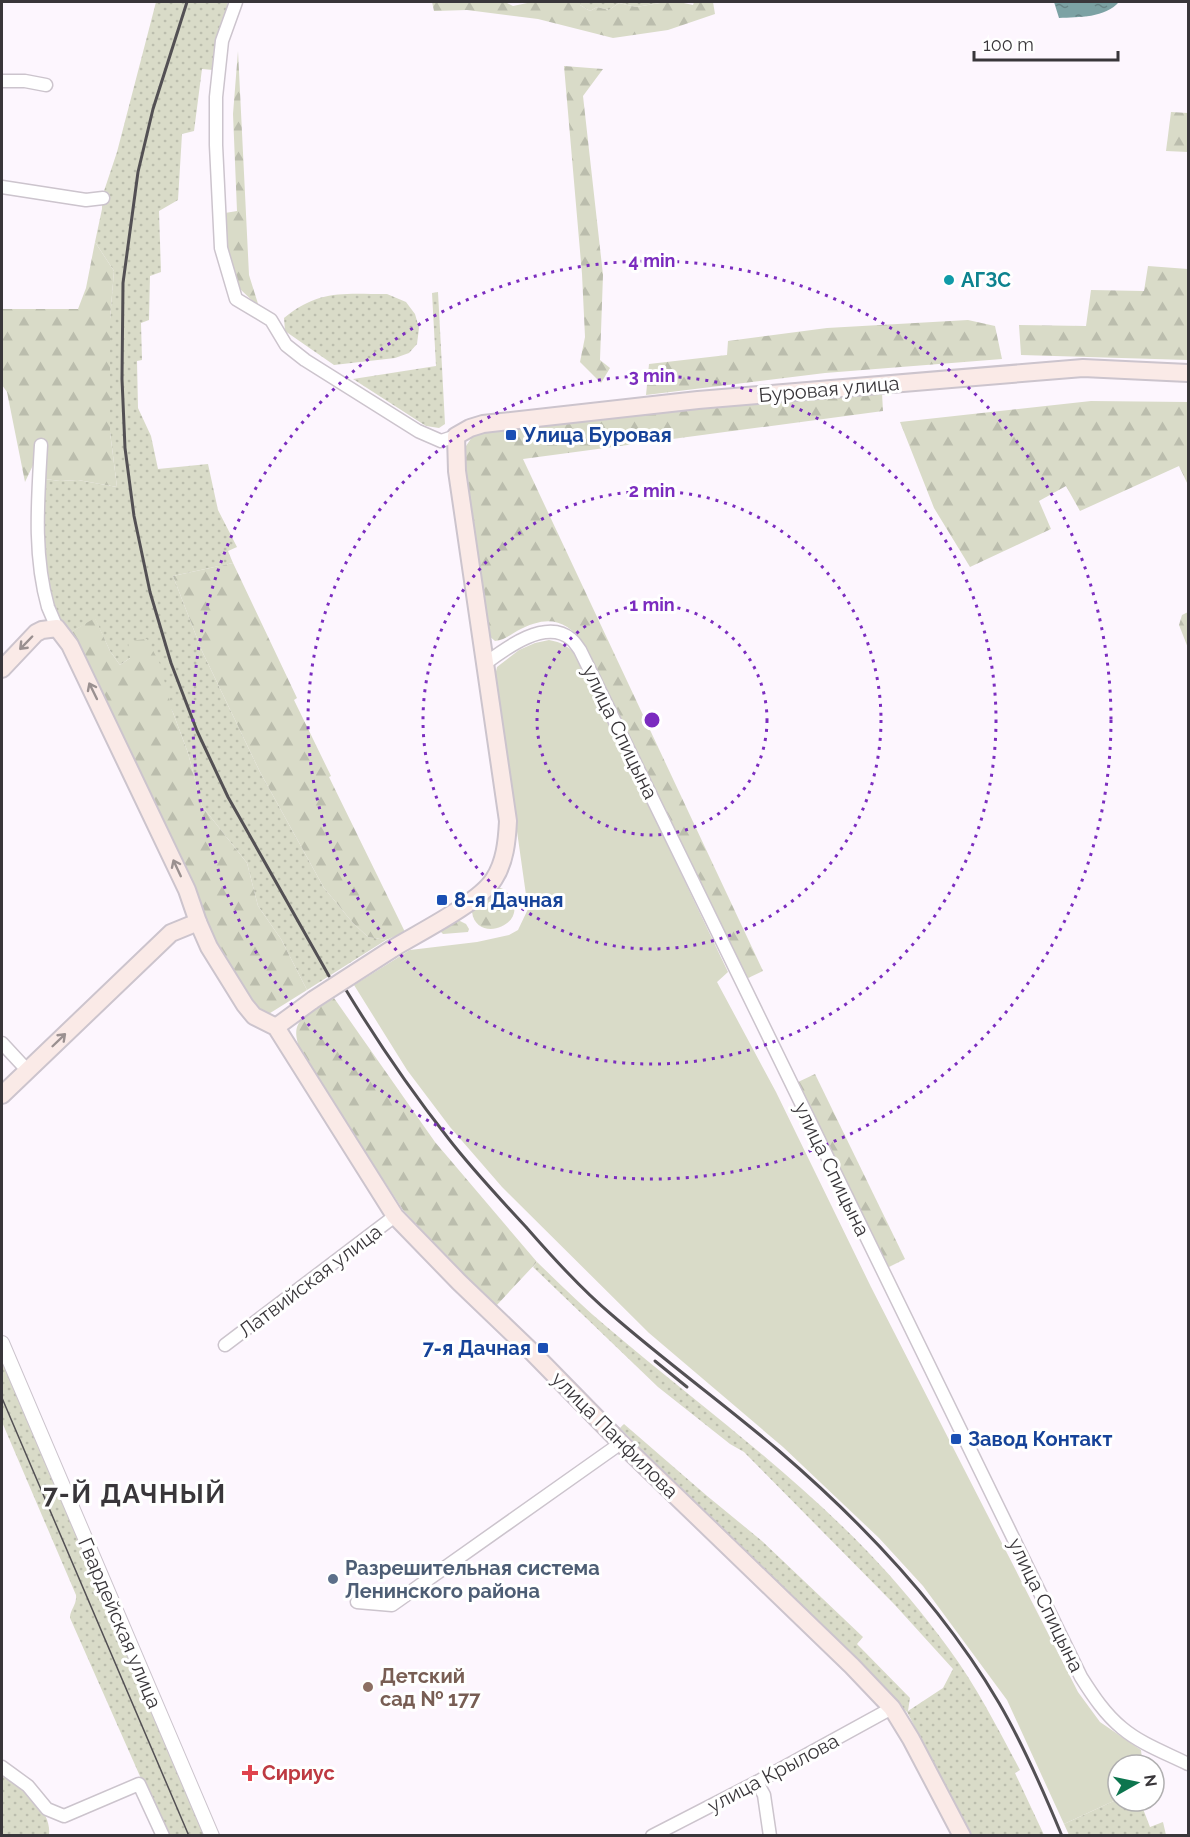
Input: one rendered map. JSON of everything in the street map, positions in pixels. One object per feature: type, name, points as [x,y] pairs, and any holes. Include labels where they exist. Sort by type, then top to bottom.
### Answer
[{"type":"main road","name":"Буровая улица","points":[[463,432],[501,422],[698,400],[1083,368],[1188,373]]},
{"type":"main road","points":[[2,669],[36,633],[57,628],[70,645],[188,891],[209,947],[244,1005],[254,1016],[276,1027],[392,949],[472,901],[494,880],[502,861],[507,841],[508,821],[457,471],[463,432]]},
{"type":"main road","points":[[2,1095],[171,933],[198,922]]},
{"type":"main road","name":"улица Панфилова","points":[[276,1027],[395,1216],[621,1443],[892,1708],[962,1836]]},
{"type":"street","points":[[236,2],[222,41],[216,97],[216,145],[221,248],[236,299],[271,320],[286,345],[323,373],[418,431],[441,441],[463,432]]},
{"type":"street","points":[[2,81],[25,81],[46,85]]},
{"type":"street","points":[[2,187],[86,200],[103,198]]},
{"type":"street","points":[[41,445],[37,526],[41,569],[49,608],[57,628]]},
{"type":"street","name":"улица Спицына","points":[[486,663],[525,637],[543,633],[556,633],[570,638],[580,650],[1081,1677],[1098,1704],[1122,1728],[1159,1753],[1188,1764]]},
{"type":"street","points":[[2,1043],[27,1070]]},
{"type":"street","name":"Латвийская улица","points":[[225,1345],[395,1216]]},
{"type":"street","name":"Гвардейская улица","points":[[2,1343],[212,1836]]},
{"type":"street","points":[[357,1602],[392,1605],[621,1443]]},
{"type":"street","name":"улица Крылова","points":[[652,1836],[892,1708]]},
{"type":"street","points":[[2,1767],[28,1786],[47,1809],[64,1816],[139,1784],[163,1836]]},
{"type":"street","points":[[757,1782],[764,1795],[770,1836]]},
{"type":"green space","points":[[156,2],[228,2],[213,70],[202,69],[194,131],[182,134],[178,200],[159,211],[161,272],[150,276],[149,320],[141,323],[142,360],[137,361],[138,408],[151,436],[158,469],[208,464],[218,510],[237,547],[228,551],[233,563],[173,576],[202,651],[260,772],[324,888],[353,923],[368,937],[386,940],[307,990],[281,939],[258,906],[247,863],[202,806],[188,753],[172,710],[130,658],[120,665],[110,651],[95,619],[69,633],[54,607],[48,584],[42,526],[45,479],[78,480],[117,487],[110,432],[110,319],[114,271],[95,242],[102,209],[102,197],[117,152]]},
{"type":"green space","points":[[432,2],[505,2],[513,6],[532,2],[580,2],[580,5],[590,11],[597,7],[609,10],[619,3],[636,7],[666,2],[693,5],[694,2],[713,2],[715,14],[668,30],[613,38],[538,19],[467,10],[434,11]]},
{"type":"green space","points":[[580,2],[666,2],[636,7],[619,3],[609,10],[597,7],[590,11],[580,5]]},
{"type":"green space","points":[[238,51],[249,275],[259,307],[239,288],[228,254],[225,213],[237,211],[233,114]]},
{"type":"green space","points":[[564,66],[603,69],[583,96],[603,275],[600,360],[610,368],[601,383],[580,362],[585,337],[582,274]]},
{"type":"green space","points":[[1171,112],[1188,113],[1188,152],[1166,151]]},
{"type":"green space","points":[[95,242],[114,271],[110,319],[110,432],[117,487],[78,480],[45,479],[35,461],[25,482],[7,392],[2,385],[2,309],[78,309],[86,288]]},
{"type":"green space","points":[[1148,266],[1188,269],[1188,360],[1021,355],[1019,325],[1086,326],[1091,290],[1144,291]]},
{"type":"green space","points":[[438,292],[445,424],[439,428],[426,426],[353,379],[436,366],[432,293]]},
{"type":"green space","points":[[387,294],[406,302],[415,314],[419,328],[417,344],[409,353],[395,358],[334,365],[285,331],[284,318],[309,302],[332,295]]},
{"type":"green space","points":[[968,320],[995,326],[1002,359],[825,373],[646,395],[649,364],[727,355],[728,341],[827,328]]},
{"type":"green space","points":[[882,393],[883,411],[523,459],[763,971],[746,979],[585,645],[563,624],[546,621],[528,626],[495,641],[488,635],[462,452],[474,434],[485,430]]},
{"type":"green space","points":[[1091,401],[1188,402],[1188,485],[1179,466],[1080,511],[1066,486],[1039,501],[1051,529],[970,567],[934,508],[900,422]]},
{"type":"green space","points":[[233,563],[297,698],[294,700],[331,776],[329,777],[405,932],[386,940],[368,937],[353,923],[324,888],[260,772],[202,651],[173,576]]},
{"type":"green space","points":[[1188,612],[1188,648],[1179,625],[1182,615]]},
{"type":"green space","points":[[95,618],[110,651],[120,665],[130,658],[128,641],[147,639],[160,664],[202,806],[247,863],[258,906],[281,939],[307,990],[267,1015],[251,1000],[213,937],[69,633]]},
{"type":"green space","points":[[549,640],[557,642],[572,650],[578,657],[728,972],[717,982],[776,1092],[871,1287],[1078,1692],[1100,1722],[1141,1750],[1141,1753],[1106,1753],[1106,1805],[1064,1824],[1007,1700],[923,1586],[879,1538],[783,1447],[649,1333],[502,1187],[450,1127],[407,1070],[354,985],[410,950],[477,942],[509,935],[518,930],[528,909],[495,676],[497,667],[519,650]]},
{"type":"green space","points":[[498,887],[512,899],[514,909],[512,917],[507,924],[499,928],[482,927],[475,921],[472,912]]},
{"type":"green space","points":[[458,920],[466,924],[468,932],[443,934],[441,932],[442,929]]},
{"type":"green space","points":[[334,998],[435,1142],[537,1262],[495,1307],[403,1210],[301,1053],[296,1037],[300,1021],[316,1004],[318,1008]]},
{"type":"green space","points":[[815,1074],[905,1259],[887,1268],[796,1083]]},
{"type":"green space","points":[[537,1262],[640,1355],[806,1492],[889,1575],[940,1636],[978,1693],[1020,1770],[1015,1773],[1044,1835],[972,1835],[907,1712],[620,1428],[624,1424],[762,1541],[863,1637],[857,1644],[910,1698],[908,1711],[943,1688],[953,1669],[894,1604],[744,1452],[730,1444],[658,1387],[533,1267]]},
{"type":"green space","points":[[2,1355],[206,1835],[166,1835],[70,1618],[76,1595],[2,1422]]},
{"type":"green space","points":[[2,1774],[34,1800],[46,1816],[49,1835],[2,1836]]},
{"type":"green space","points":[[1106,1805],[1106,1813],[1145,1813],[1150,1827],[1163,1822],[1166,1835],[1069,1835],[1064,1824]]},
{"type":"water","points":[[1054,2],[1119,2],[1099,14],[1059,18]]},
{"type":"tram line","points":[[2,1398],[189,1836]]},
{"type":"railway","points":[[187,2],[153,109],[138,172],[123,283],[122,379],[125,448],[134,516],[150,592],[171,663],[197,731],[228,797],[329,976]]},
{"type":"railway","points":[[346,990],[395,1066],[448,1138],[568,1273],[632,1332],[758,1433],[810,1478],[871,1537],[927,1600],[953,1633],[999,1703],[1033,1768],[1062,1836]]},
{"type":"railway","points":[[655,1361],[687,1387]]},
{"type":"place","name":"АГЗС","points":[[949,280]]},
{"type":"place","name":"Улица Буровая","points":[[511,435]]},
{"type":"place","name":"8-я Дачная","points":[[442,900]]},
{"type":"place","name":"7-я Дачная","points":[[543,1348]]},
{"type":"place","name":"Завод Контакт","points":[[956,1439]]},
{"type":"place","name":"Разрешительная система Ленинского района","points":[[333,1579]]},
{"type":"place","name":"Детский сад № 177","points":[[368,1687]]},
{"type":"place","name":"Сириус","points":[[250,1773]]},
{"type":"district","name":"7-Й ДАЧНЫЙ","points":[[135,1494]]}]
